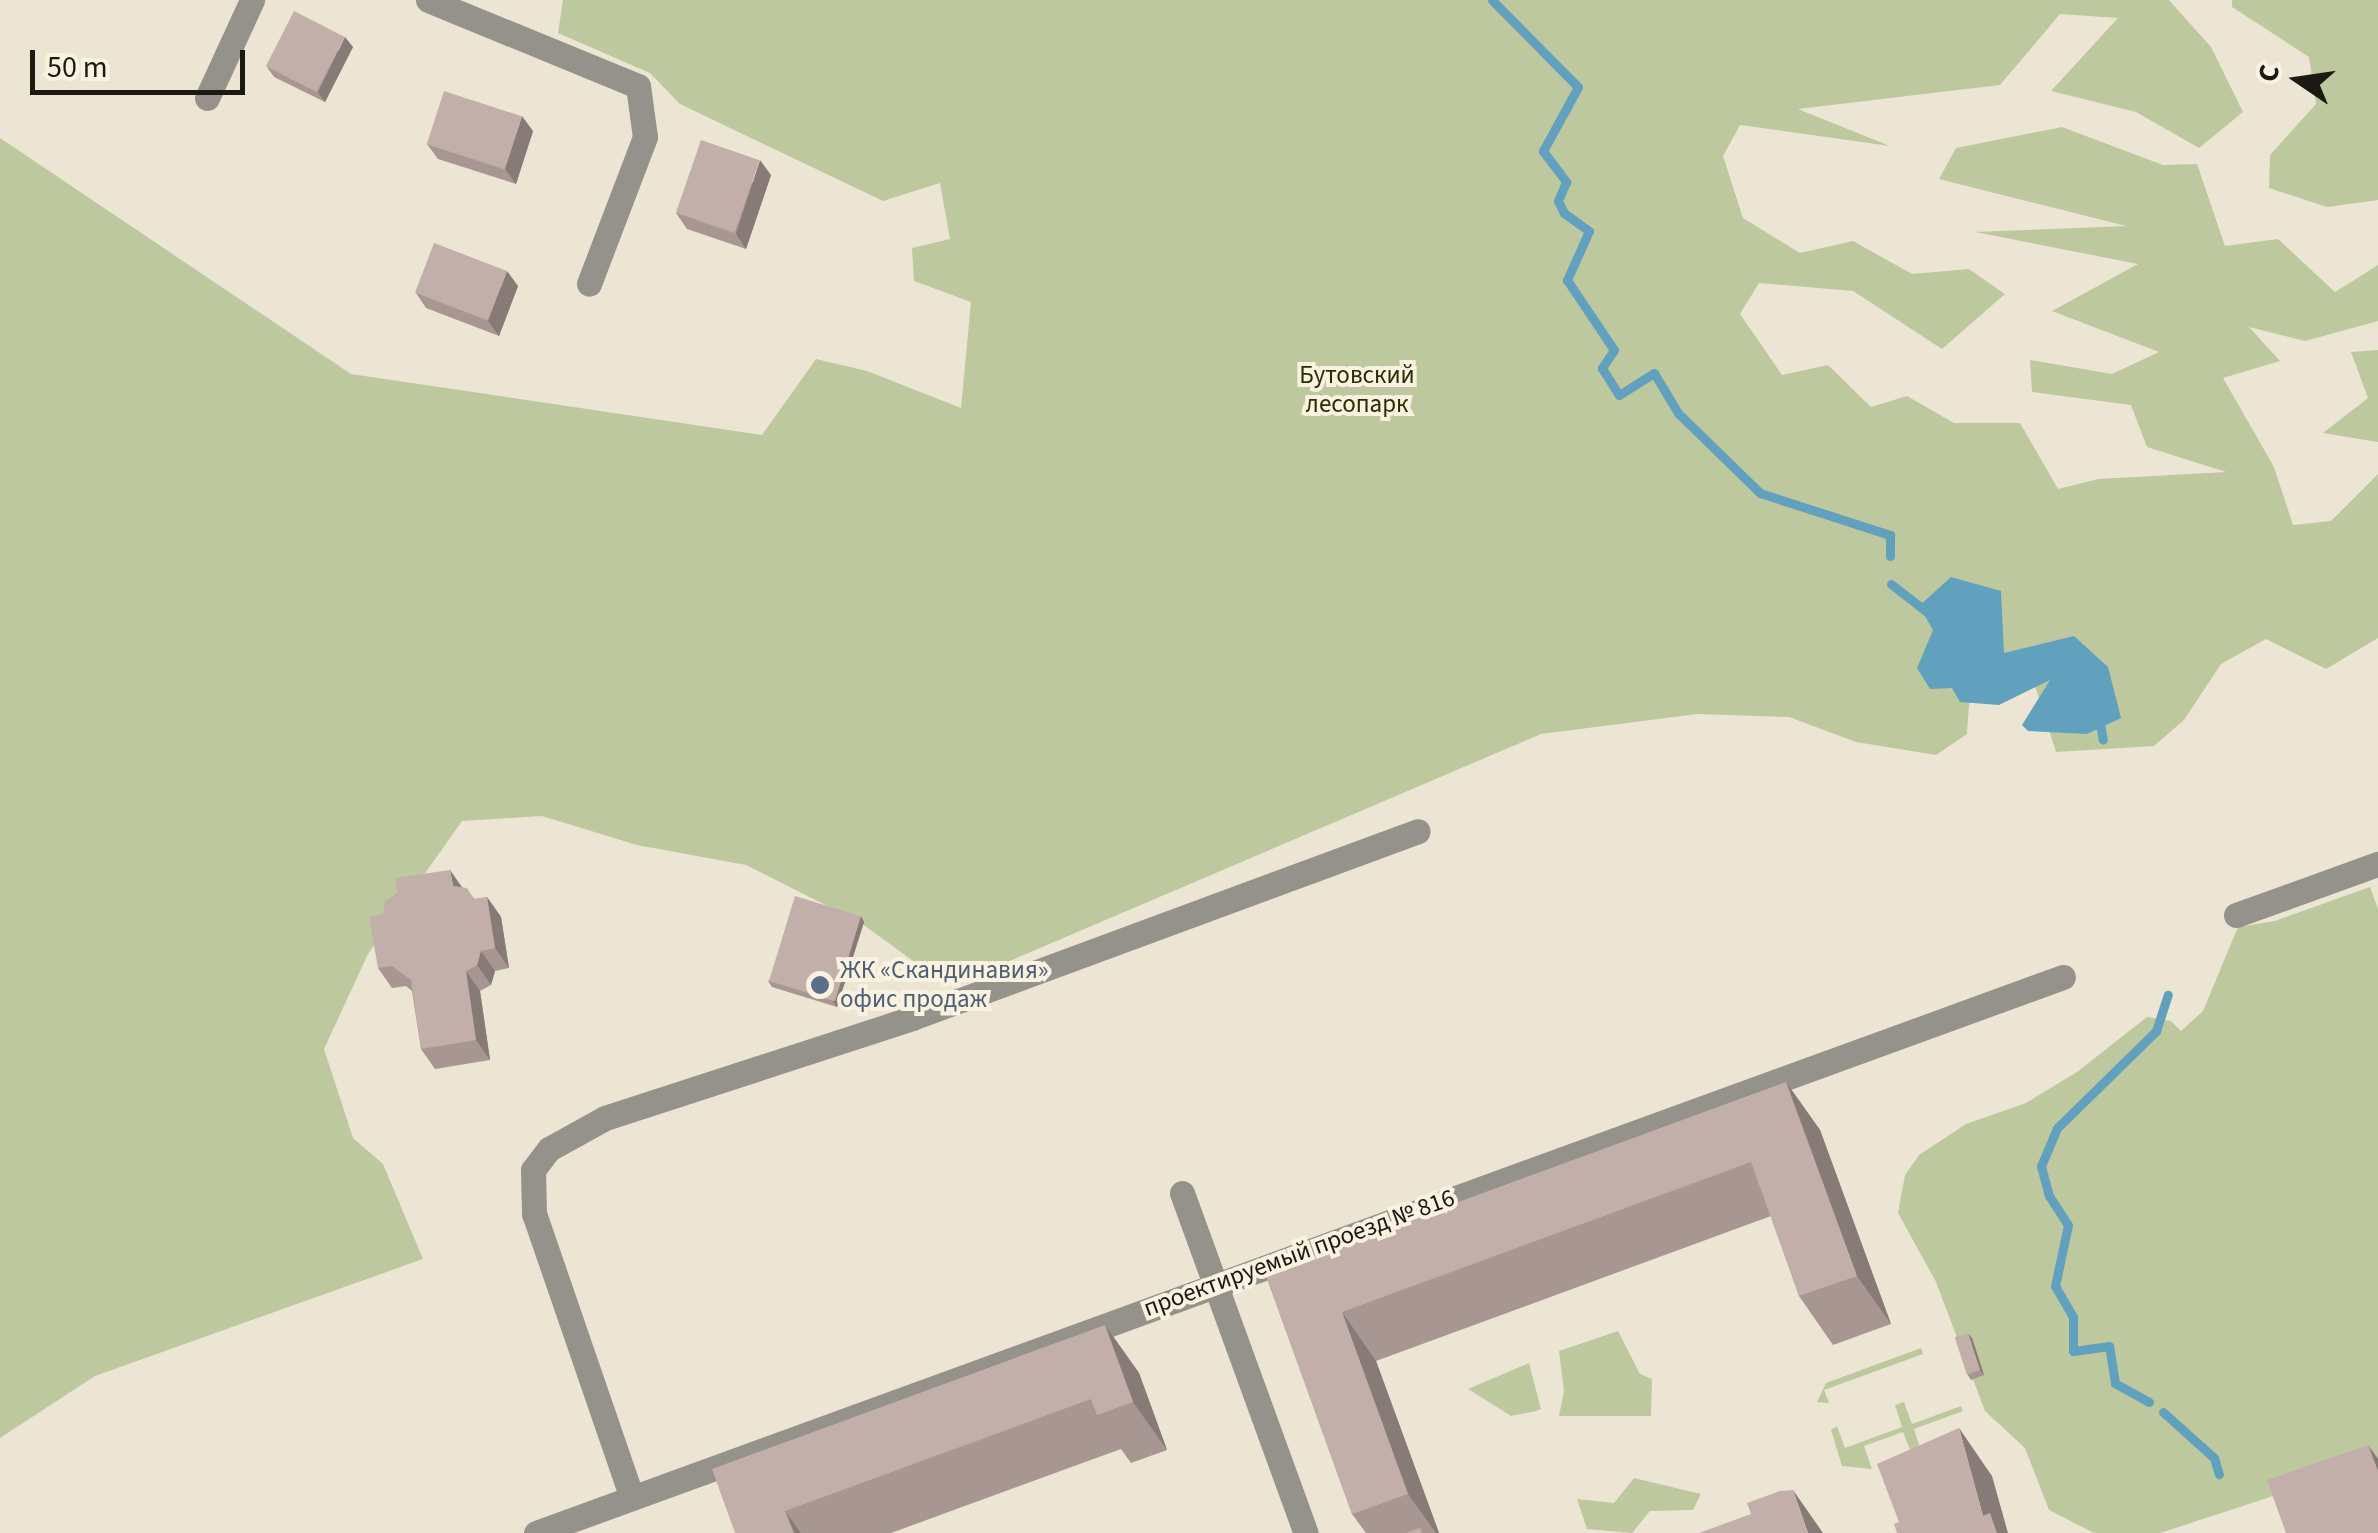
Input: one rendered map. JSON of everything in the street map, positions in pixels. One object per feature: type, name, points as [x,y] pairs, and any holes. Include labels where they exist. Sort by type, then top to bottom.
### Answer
[{"type":"street","points":[[207,98],[252,0]]},
{"type":"street","points":[[428,0],[638,86],[646,138],[589,284]]},
{"type":"street","points":[[632,1498],[534,1214],[533,1170],[549,1149],[605,1118],[912,1018],[1418,831]]},
{"type":"street","points":[[2236,915],[2378,864]]},
{"type":"street","name":"проектируемый проезд № 816","points":[[536,1533],[2063,977]]},
{"type":"street","points":[[1182,1194],[1306,1533]]},
{"type":"green space","name":"Бутовский лесопарк","points":[[563,0],[2169,0],[2211,47],[2243,112],[2199,148],[2136,112],[2051,91],[2118,18],[2060,14],[2000,85],[1798,109],[1890,146],[1740,125],[1723,156],[1743,218],[1800,253],[1853,241],[1912,274],[1969,269],[2005,294],[1942,349],[1853,291],[1759,283],[1740,314],[1782,375],[1828,365],[1871,407],[1907,396],[1954,423],[2020,423],[2058,489],[2098,479],[2226,472],[2147,447],[2131,405],[2032,392],[2030,360],[2112,374],[2159,352],[2052,311],[2138,264],[1975,232],[2126,226],[1939,179],[1956,148],[2062,127],[2163,165],[2197,164],[2225,246],[2278,239],[2335,292],[2378,265],[2378,321],[2305,341],[2249,327],[2280,361],[2223,378],[2274,467],[2293,525],[2331,521],[2378,474],[2378,638],[2326,669],[2266,639],[2221,664],[2184,720],[2154,746],[2056,752],[2034,683],[1972,664],[1967,734],[1936,755],[1856,742],[1789,717],[1697,714],[1541,734],[949,987],[861,923],[746,865],[637,845],[542,816],[462,821],[368,954],[324,1049],[353,1138],[383,1164],[423,1259],[95,1376],[0,1438],[0,138],[351,374],[762,435],[816,359],[867,371],[961,408],[971,302],[914,281],[912,248],[950,239],[940,183],[883,201],[680,104],[650,73],[558,33]]},
{"type":"green space","points":[[2232,0],[2378,0],[2378,200],[2327,207],[2269,188],[2270,155],[2316,104],[2309,57],[2232,7]]},
{"type":"green space","points":[[2378,350],[2378,442],[2323,433],[2368,398],[2351,352]]},
{"type":"green space","points":[[2370,887],[2378,909],[2378,1462],[2160,1533],[2094,1533],[2049,1510],[2025,1448],[1985,1411],[1936,1282],[1898,1213],[1905,1175],[1919,1155],[1966,1124],[2026,1103],[2077,1072],[2147,1017],[2171,1021],[2181,1031],[2203,1011],[2238,927],[2275,921]]},
{"type":"green space","points":[[1618,1331],[1640,1374],[1652,1379],[1651,1416],[1559,1416],[1564,1391],[1559,1351]]},
{"type":"green space","points":[[1921,1348],[1923,1354],[1824,1390],[1829,1403],[1817,1402],[1826,1383]]},
{"type":"green space","points":[[1529,1363],[1541,1409],[1511,1416],[1468,1389]]},
{"type":"green space","points":[[1904,1402],[1912,1424],[1961,1406],[1963,1411],[1914,1429],[1921,1451],[1912,1455],[1903,1432],[1864,1446],[1872,1469],[1842,1466],[1831,1430],[1837,1426],[1845,1448],[1902,1427],[1895,1405]]},
{"type":"green space","points":[[1634,1478],[1701,1494],[1693,1510],[1650,1511],[1632,1533],[1587,1529],[1577,1499],[1614,1503]]},
{"type":"water","points":[[1951,577],[2001,591],[2004,653],[2074,636],[2108,667],[2121,718],[2087,734],[2028,731],[2022,725],[2050,680],[1999,705],[1960,702],[1952,688],[1930,689],[1917,668],[1933,630],[1919,606]]},
{"type":"building","points":[[294,11],[345,37],[317,92],[266,66]]},
{"type":"building","points":[[444,91],[522,116],[505,170],[427,144]]},
{"type":"building","points":[[701,140],[760,160],[735,233],[676,213]]},
{"type":"building","points":[[434,243],[507,271],[488,320],[415,292]]},
{"type":"building","points":[[450,870],[453,886],[467,888],[474,899],[487,897],[495,948],[481,951],[477,965],[466,971],[476,1040],[421,1049],[411,980],[392,966],[378,968],[369,917],[383,914],[385,901],[397,893],[395,878]]},
{"type":"building","points":[[795,896],[861,916],[835,1001],[769,981]]},
{"type":"building","points":[[1786,1082],[1857,1276],[1799,1296],[1751,1162],[1342,1312],[1408,1494],[1352,1514],[1265,1273]]},
{"type":"building","points":[[1105,1325],[1133,1402],[1097,1415],[1091,1399],[785,1511],[794,1533],[735,1533],[712,1469]]},
{"type":"building","points":[[1968,1333],[1980,1370],[1967,1374],[1955,1337]]},
{"type":"building","points":[[1959,1428],[1983,1516],[1990,1513],[1997,1533],[1897,1533],[1894,1524],[1899,1522],[1877,1464]]},
{"type":"building","points":[[2368,1445],[2378,1472],[2378,1533],[2286,1533],[2267,1480]]},
{"type":"building","points":[[1793,1490],[1808,1533],[1699,1533],[1751,1514],[1747,1503]]},
{"type":"waterway","points":[[1492,0],[1578,87],[1543,151],[1566,182],[1558,201],[1564,213],[1589,231],[1567,280],[1614,350],[1602,368],[1619,395],[1654,373],[1678,413],[1760,493],[1890,535],[1890,556]]},
{"type":"waterway","points":[[1891,584],[1927,612]]},
{"type":"waterway","points":[[2099,718],[2103,740]]},
{"type":"waterway","points":[[2149,1402],[2115,1383],[2109,1346],[2073,1351],[2073,1317],[2055,1286],[2068,1225],[2049,1196],[2041,1166],[2057,1128],[2156,1031],[2168,995]]},
{"type":"waterway","points":[[2163,1412],[2214,1458],[2219,1474]]},
{"type":"place","name":"ЖК «Скандинавия» офис продаж","points":[[820,985]]}]
